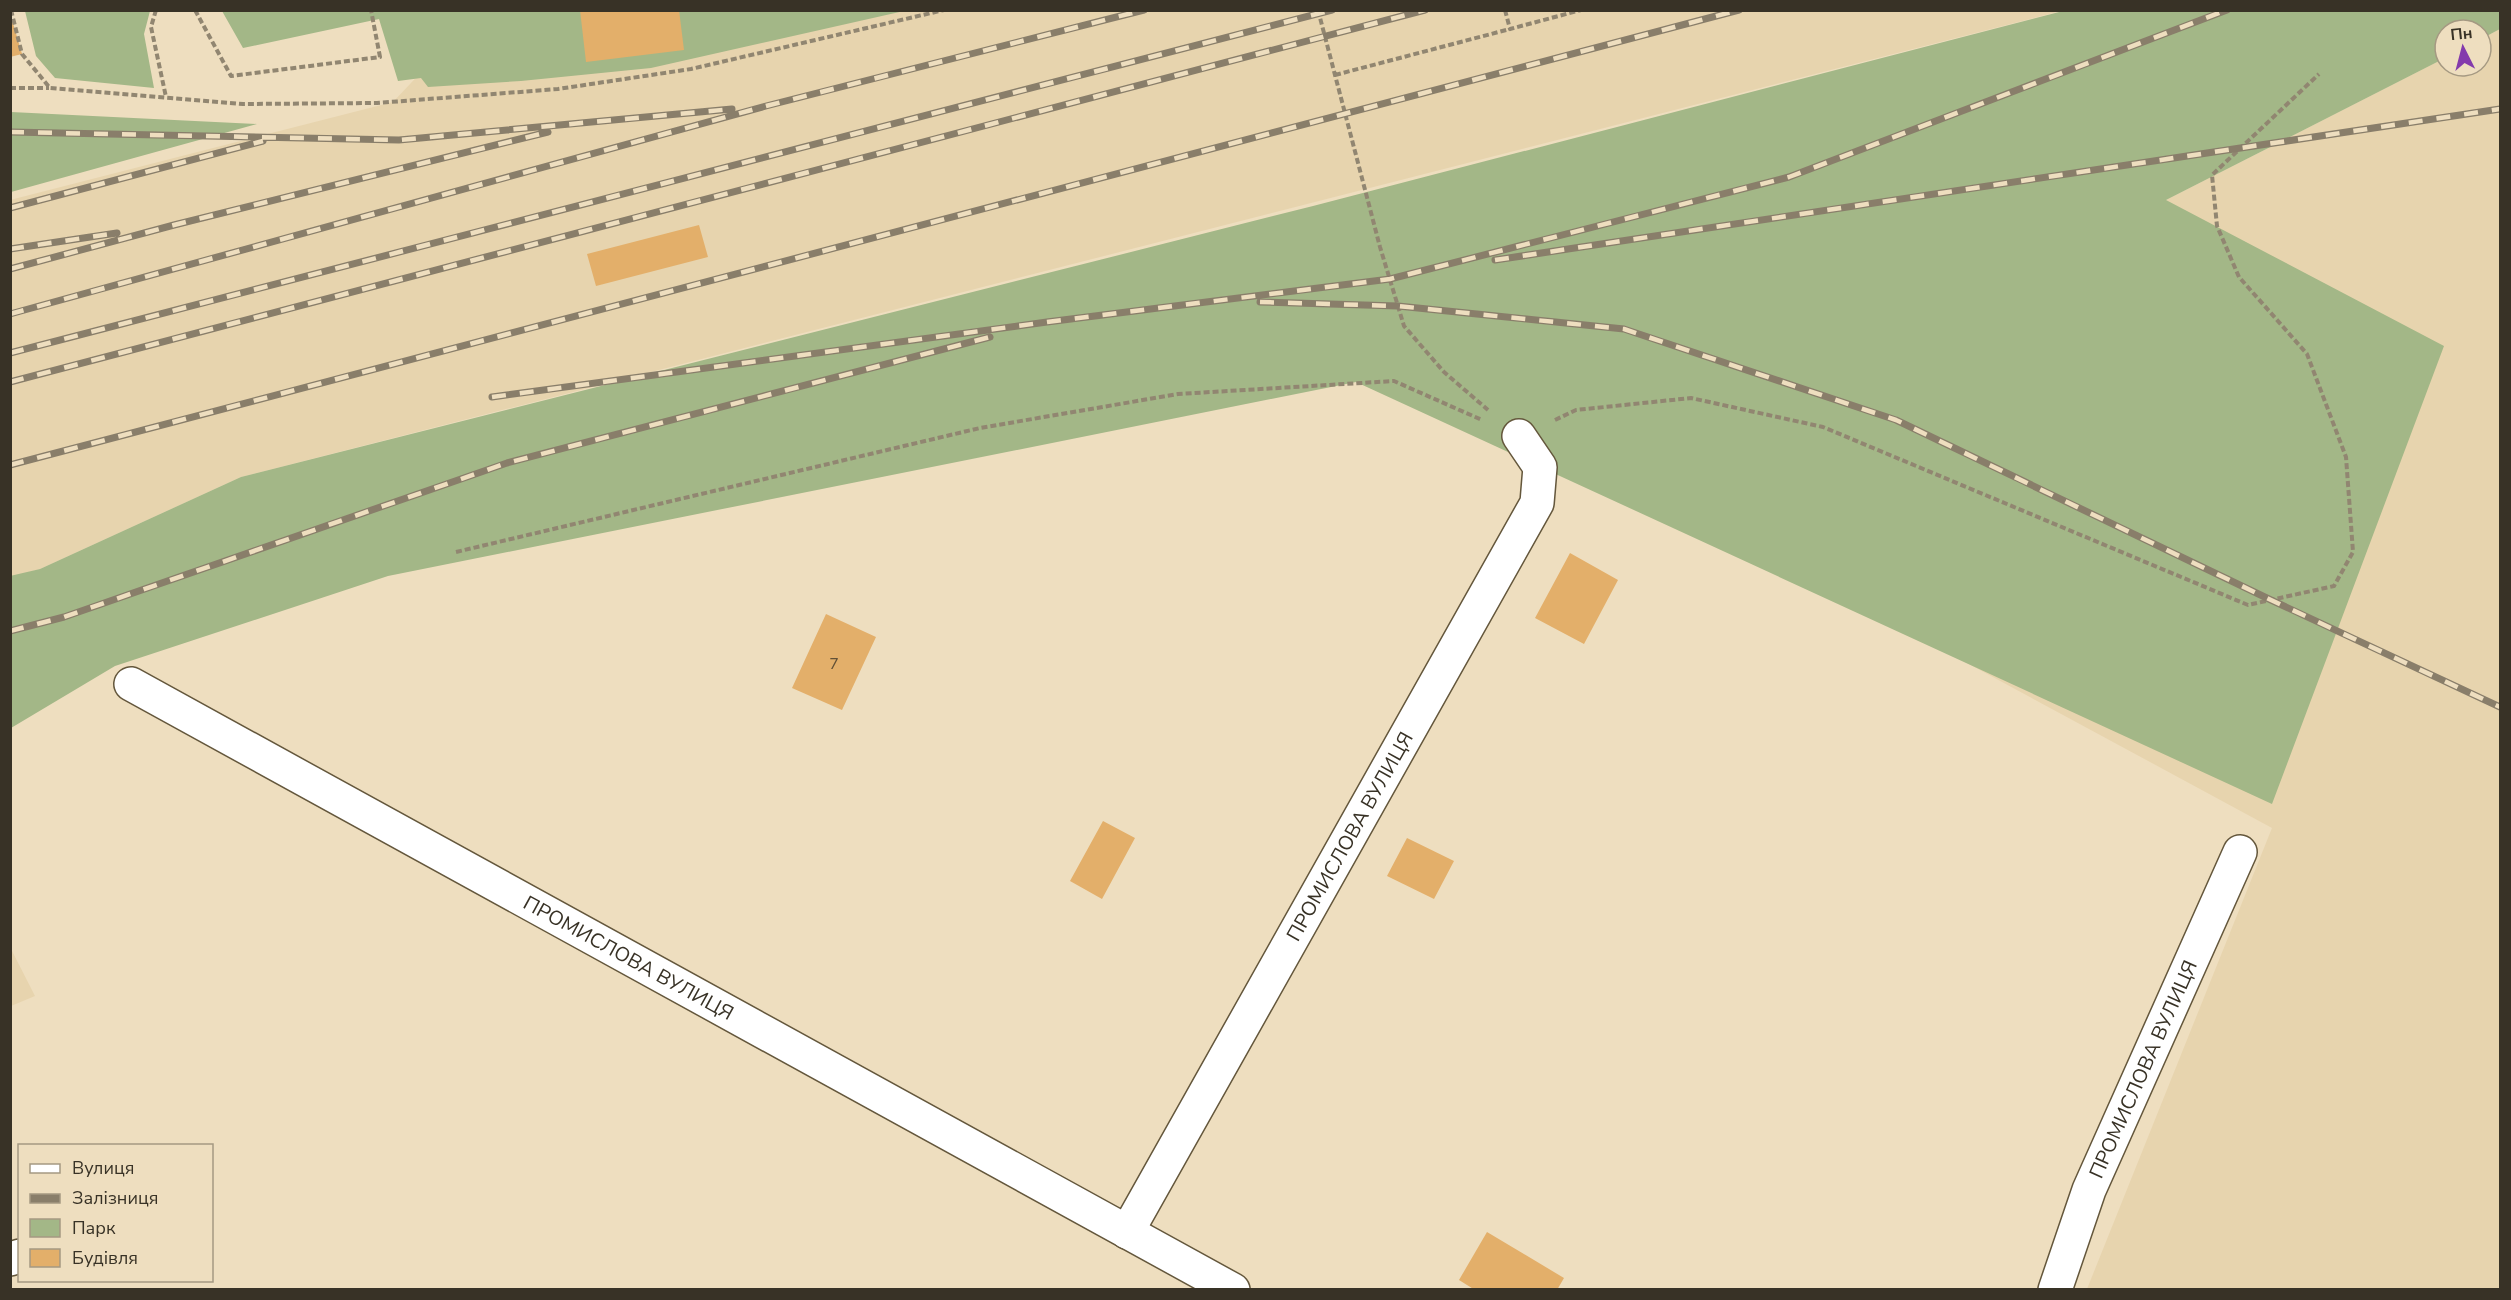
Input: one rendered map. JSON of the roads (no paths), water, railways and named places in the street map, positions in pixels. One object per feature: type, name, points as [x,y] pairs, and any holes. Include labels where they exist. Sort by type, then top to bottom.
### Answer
[{"type":"street","name":"ПРОМИСЛОВА ВУЛИЦЯ","points":[[1127,1232],[1537,503],[1540,467],[1519,436]]},
{"type":"street","name":"ПРОМИСЛОВА ВУЛИЦЯ","points":[[131,684],[1233,1290]]},
{"type":"street","name":"ПРОМИСЛОВА ВУЛИЦЯ","points":[[2055,1290],[2089,1190],[2240,852]]},
{"type":"railway","points":[[10,314],[766,106],[1144,10]]},
{"type":"railway","points":[[10,353],[1332,10]]},
{"type":"railway","points":[[10,382],[1425,10]]},
{"type":"railway","points":[[10,465],[1739,10]]},
{"type":"railway","points":[[492,397],[1047,322],[1390,279],[1789,177],[2227,10]]},
{"type":"railway","points":[[10,132],[399,140],[732,109]]},
{"type":"railway","points":[[1495,260],[2500,109]]},
{"type":"railway","points":[[10,269],[174,225],[548,132]]},
{"type":"railway","points":[[10,208],[263,141]]},
{"type":"railway","points":[[10,249],[117,233]]},
{"type":"railway","points":[[1260,302],[1398,306],[1624,329],[1896,420],[2500,707]]},
{"type":"railway","points":[[10,631],[64,617],[507,463],[990,337]]}]
